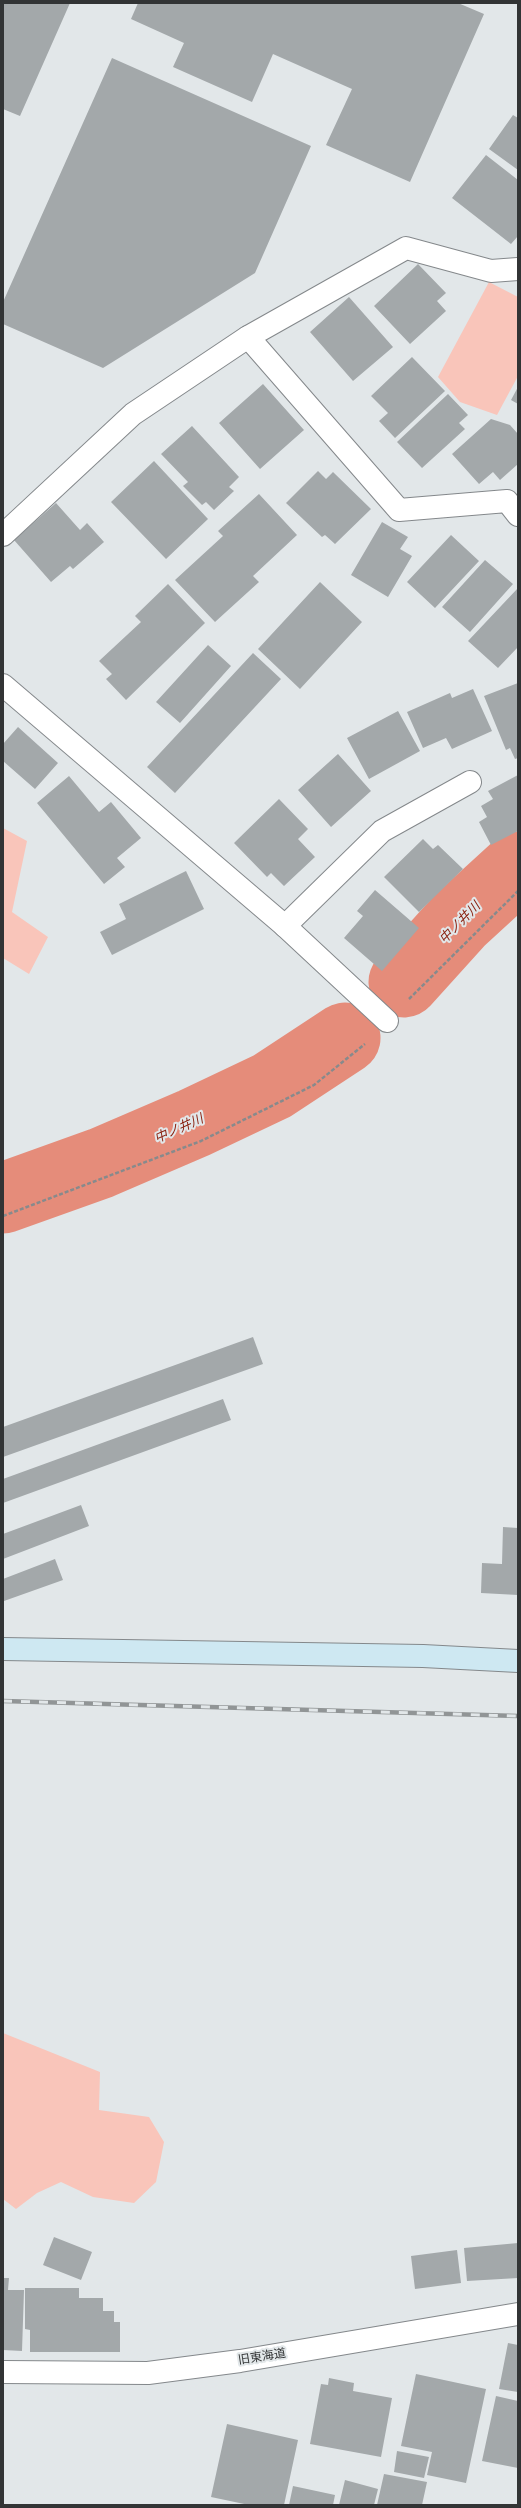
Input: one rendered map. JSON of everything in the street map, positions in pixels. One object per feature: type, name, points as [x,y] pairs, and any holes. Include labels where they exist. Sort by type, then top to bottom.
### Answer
[{"type":"street","points":[[3,535],[133,414],[248,337],[406,248],[491,271],[518,269]]},
{"type":"street","points":[[248,337],[399,510],[507,501],[518,515]]},
{"type":"street","points":[[3,685],[285,926],[387,1021]]},
{"type":"street","points":[[285,926],[382,831],[470,782]]},
{"type":"street","points":[[3,1649],[423,1656],[518,1661]]},
{"type":"street","name":"旧東海道","points":[[3,2372],[148,2373],[240,2361],[518,2314]]},
{"type":"path","points":[[3,1216],[201,1141],[314,1085],[355,1054],[518,890]]},
{"type":"shaded area","points":[[489,282],[518,297],[518,376],[497,415],[460,402],[438,377]]},
{"type":"shaded area","points":[[3,828],[27,841],[12,912],[48,937],[29,974],[3,958]]},
{"type":"shaded area","points":[[3,2033],[100,2072],[99,2110],[149,2117],[164,2142],[156,2182],[134,2203],[93,2197],[61,2182],[37,2193],[16,2209],[3,2199]]},
{"type":"building","points":[[3,3],[70,3],[20,116],[3,109]]},
{"type":"building","points":[[138,3],[458,3],[484,14],[410,182],[326,145],[352,89],[273,54],[252,102],[173,67],[184,43],[131,19]]},
{"type":"building","points":[[112,58],[311,146],[255,273],[103,368],[3,324],[3,302]]},
{"type":"building","points":[[513,115],[518,118],[518,170],[489,149]]},
{"type":"building","points":[[486,155],[518,180],[518,236],[511,244],[452,198]]},
{"type":"building","points":[[418,264],[446,293],[437,301],[446,311],[410,344],[374,306]]},
{"type":"building","points":[[349,297],[393,347],[353,381],[310,332]]},
{"type":"building","points":[[412,357],[445,391],[395,438],[379,421],[388,413],[371,396]]},
{"type":"building","points":[[263,384],[304,430],[260,469],[219,423]]},
{"type":"building","points":[[518,387],[518,404],[511,400]]},
{"type":"building","points":[[448,394],[468,415],[459,423],[465,429],[422,468],[397,442]]},
{"type":"building","points":[[491,419],[510,425],[518,434],[518,464],[500,480],[493,472],[479,484],[452,454]]},
{"type":"building","points":[[192,426],[239,477],[229,487],[234,491],[214,510],[206,502],[202,505],[183,486],[188,482],[161,454]]},
{"type":"building","points":[[154,461],[208,519],[166,559],[111,502]]},
{"type":"building","points":[[318,471],[326,479],[333,472],[371,509],[335,544],[325,535],[322,537],[286,503]]},
{"type":"building","points":[[259,494],[297,535],[253,576],[259,582],[215,622],[175,580],[223,536],[218,531]]},
{"type":"building","points":[[56,503],[80,530],[87,523],[104,542],[73,569],[70,566],[51,582],[14,540]]},
{"type":"building","points":[[382,522],[408,537],[400,549],[412,556],[388,597],[351,575]]},
{"type":"building","points":[[451,535],[479,561],[435,608],[407,582]]},
{"type":"building","points":[[485,560],[513,584],[470,632],[442,607]]},
{"type":"building","points":[[320,582],[362,622],[300,689],[258,649]]},
{"type":"building","points":[[168,584],[205,623],[126,700],[106,679],[112,674],[99,661],[141,622],[135,616]]},
{"type":"building","points":[[518,588],[518,647],[498,668],[468,641]]},
{"type":"building","points":[[208,645],[231,666],[180,723],[156,702]]},
{"type":"building","points":[[253,653],[281,679],[175,793],[147,767]]},
{"type":"building","points":[[518,683],[518,758],[515,759],[510,748],[506,750],[484,696]]},
{"type":"building","points":[[473,689],[492,731],[452,749],[446,738],[423,748],[407,712],[450,693],[452,698]]},
{"type":"building","points":[[398,711],[420,751],[369,779],[347,738]]},
{"type":"building","points":[[18,727],[58,763],[35,789],[3,761],[3,744]]},
{"type":"building","points":[[338,754],[371,791],[331,827],[298,790]]},
{"type":"building","points":[[518,775],[518,831],[491,845],[479,822],[487,817],[481,806],[493,799],[488,791]]},
{"type":"building","points":[[69,776],[99,812],[111,802],[141,838],[117,858],[125,867],[104,884],[37,803]]},
{"type":"building","points":[[279,799],[308,829],[298,839],[315,857],[284,886],[271,873],[267,877],[234,843]]},
{"type":"building","points":[[423,839],[433,849],[438,845],[463,869],[419,912],[384,877]]},
{"type":"building","points":[[186,871],[204,909],[112,955],[100,932],[126,919],[119,904]]},
{"type":"building","points":[[375,890],[419,928],[382,971],[344,938],[363,916],[357,911]]},
{"type":"building","points":[[253,1337],[263,1364],[3,1457],[3,1427]]},
{"type":"building","points":[[223,1399],[231,1420],[3,1503],[3,1479]]},
{"type":"building","points":[[81,1505],[89,1526],[3,1559],[3,1534]]},
{"type":"building","points":[[503,1527],[518,1528],[518,1595],[481,1593],[482,1563],[502,1564]]},
{"type":"building","points":[[55,1559],[63,1580],[4,1601],[3,1579]]},
{"type":"building","points":[[54,2237],[92,2252],[81,2280],[43,2265]]},
{"type":"building","points":[[518,2243],[518,2278],[467,2281],[464,2248]]},
{"type":"building","points":[[457,2250],[461,2283],[415,2289],[411,2256]]},
{"type":"building","points":[[3,2278],[9,2278],[8,2290],[24,2290],[22,2351],[3,2350]]},
{"type":"building","points":[[25,2288],[79,2288],[79,2298],[103,2298],[103,2311],[114,2311],[114,2322],[120,2322],[120,2352],[30,2352],[30,2330],[25,2329]]},
{"type":"building","points":[[508,2343],[518,2345],[518,2392],[499,2389]]},
{"type":"building","points":[[416,2374],[486,2389],[466,2483],[427,2475],[432,2452],[401,2446]]},
{"type":"building","points":[[329,2378],[354,2383],[353,2391],[392,2398],[381,2457],[310,2444],[321,2384],[328,2385]]},
{"type":"building","points":[[496,2396],[518,2401],[518,2468],[482,2461]]},
{"type":"building","points":[[227,2424],[298,2440],[284,2505],[249,2505],[211,2497]]},
{"type":"building","points":[[397,2451],[429,2457],[424,2478],[394,2472]]},
{"type":"building","points":[[384,2474],[427,2482],[422,2505],[377,2505]]},
{"type":"building","points":[[345,2480],[378,2489],[374,2505],[339,2505]]},
{"type":"building","points":[[293,2486],[335,2495],[333,2505],[289,2505]]},
{"type":"waterway","name":"中ノ井川","points":[[404,982],[460,920],[518,867]]},
{"type":"waterway","name":"中ノ井川","points":[[3,1198],[101,1163],[194,1123],[272,1086],[345,1038]]},
{"type":"railway","points":[[3,1701],[518,1716]]}]
